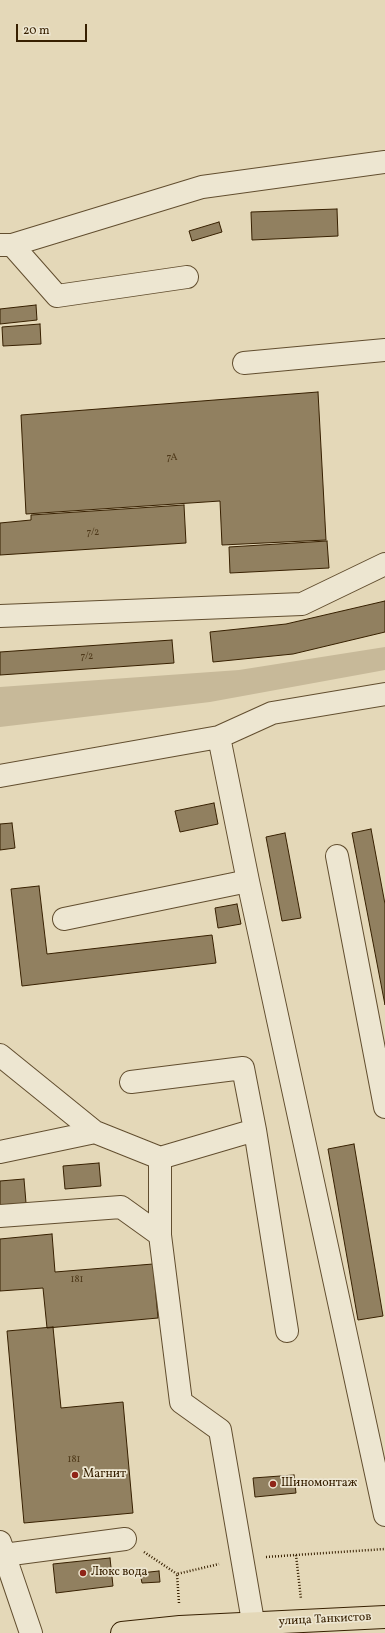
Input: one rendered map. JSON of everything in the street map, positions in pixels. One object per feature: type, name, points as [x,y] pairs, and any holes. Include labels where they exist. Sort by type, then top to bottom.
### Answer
[{"type":"main road","name":"улица Танкистов","points":[[122,1633],[180,1627],[254,1628],[304,1621],[385,1617]]},
{"type":"lane","points":[[4,248],[202,187],[385,162]]},
{"type":"lane","points":[[4,248],[57,296],[187,277]]},
{"type":"lane","points":[[244,363],[385,350]]},
{"type":"lane","points":[[0,616],[302,604],[385,564]]},
{"type":"lane","points":[[0,776],[219,737],[272,713],[385,694]]},
{"type":"lane","points":[[219,737],[248,882],[385,1516]]},
{"type":"lane","points":[[337,856],[385,1107]]},
{"type":"lane","points":[[64,919],[248,882]]},
{"type":"lane","points":[[0,1055],[95,1132],[160,1158],[254,1130]]},
{"type":"lane","points":[[131,1082],[243,1068],[287,1331]]},
{"type":"lane","points":[[0,1152],[95,1132]]},
{"type":"lane","points":[[160,1158],[160,1235],[181,1402],[220,1430],[254,1628]]},
{"type":"lane","points":[[0,1216],[121,1207],[160,1235]]},
{"type":"lane","points":[[31,1633],[2,1549],[125,1539]]},
{"type":"path","points":[[125,1539],[177,1574]]},
{"type":"path","points":[[296,1555],[304,1621]]},
{"type":"shaded area","points":[[385,647],[385,670],[210,702],[0,727],[0,687],[239,670]]},
{"type":"building","points":[[337,209],[338,236],[252,240],[251,212]]},
{"type":"building","points":[[219,222],[222,232],[192,241],[189,231]]},
{"type":"building","points":[[36,305],[37,320],[0,324],[0,309]]},
{"type":"building","points":[[40,324],[41,344],[3,346],[2,327]]},
{"type":"building","points":[[318,392],[326,540],[222,545],[220,501],[26,514],[21,415]]},
{"type":"building","points":[[184,505],[186,543],[0,555],[0,523],[31,520],[31,515]]},
{"type":"building","points":[[327,541],[329,568],[230,573],[229,547]]},
{"type":"building","points":[[385,601],[385,632],[293,654],[213,662],[210,632],[286,624]]},
{"type":"building","points":[[172,640],[174,663],[0,675],[0,652]]},
{"type":"building","points":[[214,803],[218,824],[180,832],[175,811]]},
{"type":"building","points":[[12,823],[15,848],[0,850],[0,824]]},
{"type":"building","points":[[371,829],[385,904],[385,1005],[352,833]]},
{"type":"building","points":[[285,833],[301,918],[282,921],[266,837]]},
{"type":"building","points":[[39,886],[47,954],[212,935],[216,963],[22,986],[11,889]]},
{"type":"building","points":[[237,904],[241,924],[218,928],[215,908]]},
{"type":"building","points":[[354,1144],[383,1316],[358,1320],[328,1149]]},
{"type":"building","points":[[99,1163],[101,1186],[65,1189],[63,1166]]},
{"type":"building","points":[[24,1179],[26,1203],[0,1205],[0,1181]]},
{"type":"building","points":[[52,1234],[55,1272],[153,1264],[158,1318],[47,1328],[43,1288],[0,1291],[0,1239]]},
{"type":"building","points":[[53,1327],[61,1408],[123,1402],[133,1513],[24,1523],[7,1331]]},
{"type":"building","points":[[294,1475],[296,1493],[255,1497],[253,1478]]},
{"type":"building","points":[[110,1558],[113,1586],[56,1593],[53,1564]]},
{"type":"building","points":[[159,1571],[160,1582],[142,1583],[140,1573]]},
{"type":"place","name":"Магнит","points":[[75,1475]]},
{"type":"place","name":"Шиномонтаж","points":[[273,1484]]},
{"type":"place","name":"Люкс вода","points":[[83,1573]]}]
